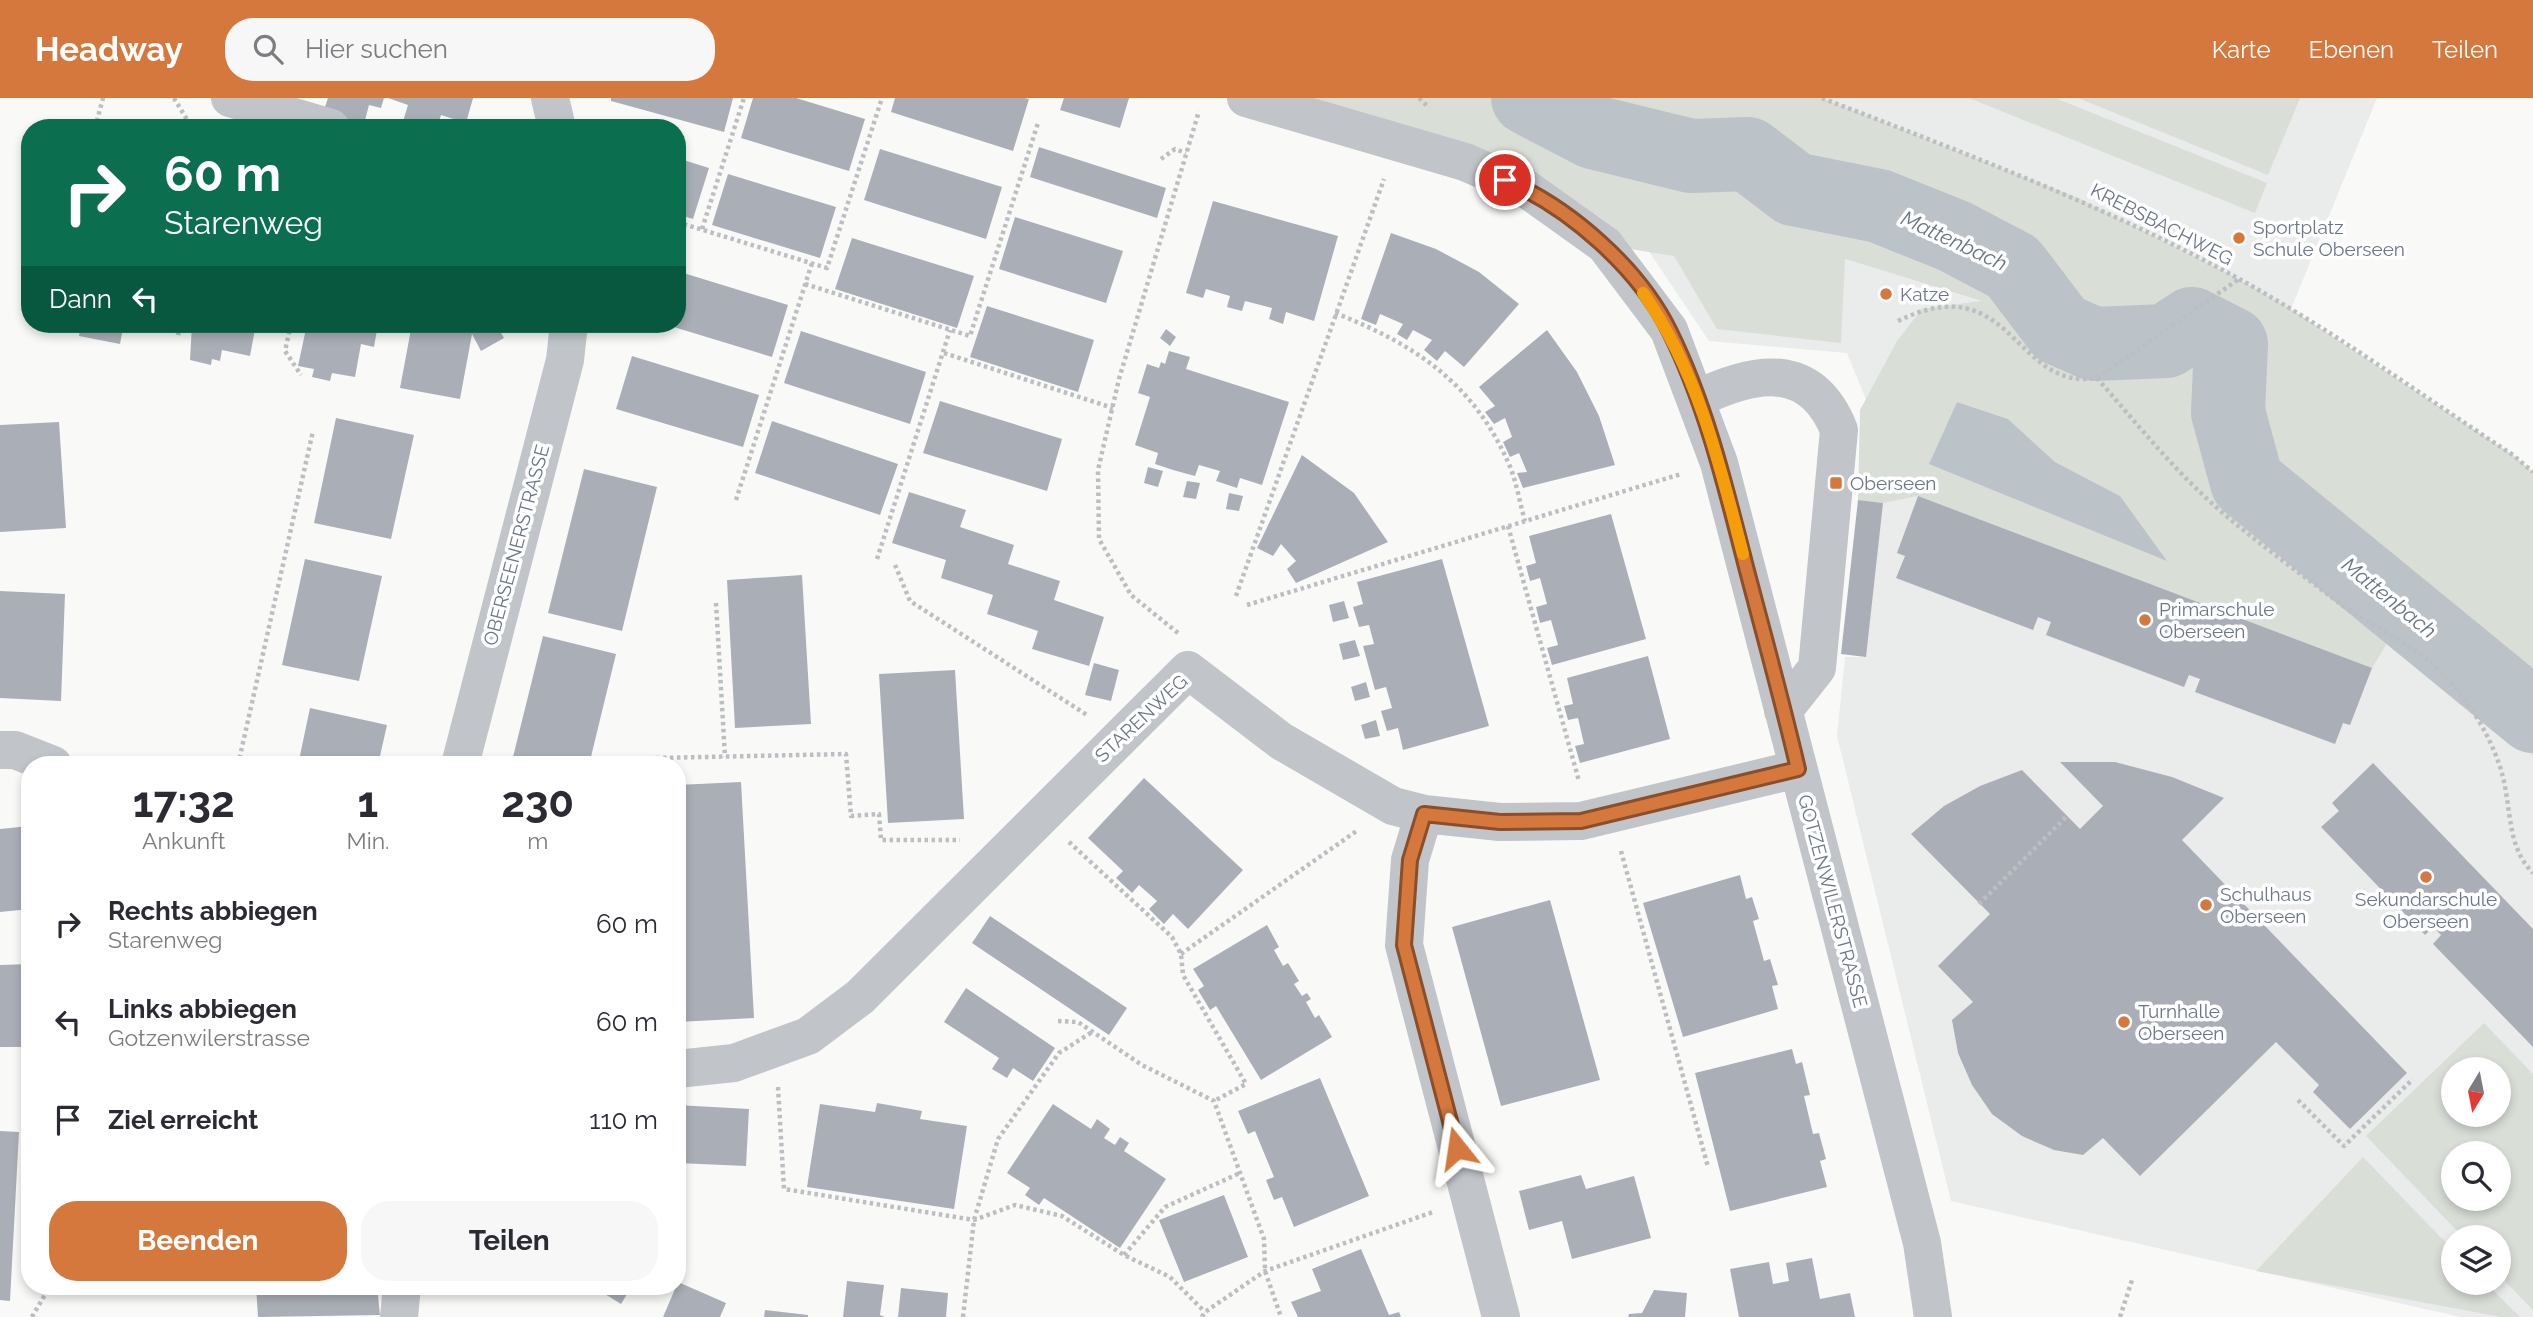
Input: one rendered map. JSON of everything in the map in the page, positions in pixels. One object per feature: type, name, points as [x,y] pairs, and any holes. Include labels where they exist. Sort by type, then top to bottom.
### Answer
[{"type":"street","points":[[230,98],[301,119]]},
{"type":"street","points":[[550,98],[555,119]]},
{"type":"street","name":"GOTZENWILERSTRASSE","points":[[1246,98],[1465,162],[1525,188],[1605,245],[1669,330],[1698,399],[1719,463],[1923,1243],[1933,1317]]},
{"type":"street","name":"OBERSEENERSTRASSE","points":[[462,756],[565,360],[568,333]]},
{"type":"street","points":[[1698,399],[1721,387],[1745,381],[1769,376],[1790,378],[1809,387],[1821,399],[1833,414],[1839,430],[1817,667],[1783,711]]},
{"type":"street","name":"STARENWEG","points":[[686,1068],[734,1063],[808,1036],[860,998],[1188,670],[1282,741],[1408,810],[1500,822],[1596,817],[1798,769]]},
{"type":"street","points":[[0,750],[15,750],[30,756]]},
{"type":"street","points":[[1408,810],[1410,860],[1404,945],[1502,1317]]},
{"type":"street","points":[[399,1317],[401,1295]]},
{"type":"path","points":[[97,119],[103,98]]},
{"type":"path","points":[[174,98],[187,119]]},
{"type":"path","points":[[702,229],[744,98]]},
{"type":"path","points":[[686,225],[827,268],[881,98]]},
{"type":"path","name":"KREBSBACHWEG","points":[[1822,98],[2076,197],[2239,279],[2303,316],[2513,455],[2533,472]]},
{"type":"path","points":[[1182,635],[1131,594],[1099,539],[1098,470],[1112,408],[1199,111]]},
{"type":"path","points":[[805,284],[970,336],[1038,122]]},
{"type":"path","points":[[1236,596],[1335,313],[1400,142]]},
{"type":"path","points":[[1161,159],[1175,149],[1186,153]]},
{"type":"path","points":[[736,500],[812,263]]},
{"type":"path","points":[[1898,321],[1922,309],[1943,305],[1967,307],[1992,317],[2052,370],[2077,382],[2097,378],[2239,279]]},
{"type":"path","points":[[1335,313],[1381,331],[1415,349],[1474,404],[1511,470],[1525,521]]},
{"type":"path","points":[[877,559],[950,330]]},
{"type":"path","points":[[289,333],[285,351],[301,375]]},
{"type":"path","points":[[944,353],[1112,408]]},
{"type":"path","points":[[2097,378],[2168,459],[2223,514],[2344,607],[2392,635],[2446,677],[2484,729],[2500,765],[2514,847],[2521,861],[2533,873]]},
{"type":"path","points":[[241,756],[313,432]]},
{"type":"path","points":[[1247,604],[1719,463]]},
{"type":"path","points":[[1508,526],[1578,774],[1596,817],[1708,1167]]},
{"type":"path","points":[[895,565],[910,601],[1120,737]]},
{"type":"path","points":[[716,603],[724,757]]},
{"type":"path","points":[[686,758],[846,754],[850,816],[879,814],[881,840],[958,838],[989,869]]},
{"type":"path","points":[[1181,954],[1408,810]]},
{"type":"path","points":[[1979,904],[2068,815]]},
{"type":"path","points":[[1041,816],[1172,937],[1181,954],[1183,975],[1246,1084],[1214,1101]]},
{"type":"path","points":[[1058,1021],[1078,1022],[1142,1065],[1214,1101],[1264,1239],[1265,1271],[1281,1317]]},
{"type":"path","points":[[963,1317],[974,1220],[998,1139],[1059,1054],[1093,1032]]},
{"type":"path","points":[[776,1048],[784,1189],[974,1220],[1015,1205],[1062,1216],[1124,1255],[1170,1278],[1204,1314],[1265,1271],[1471,1199]]},
{"type":"path","points":[[2298,1100],[2344,1146],[2413,1079]]},
{"type":"path","points":[[1124,1255],[1165,1207],[1240,1173]]},
{"type":"path","points":[[2120,1317],[2133,1277]]},
{"type":"path","points":[[32,1317],[45,1295]]},
{"type":"shaded area","points":[[1246,98],[1822,98],[2076,197],[2239,279],[2291,309],[2513,455],[2533,472],[2533,756],[2446,678],[2392,635],[2372,668],[1918,496],[1883,503],[1858,500],[1860,410],[1897,341],[1922,309],[1981,301],[1845,259],[1841,343],[1717,329],[1674,256],[1605,245],[1566,216]],"holes":[[[1957,402],[2008,419],[2055,462],[2120,496],[1929,464]]]},
{"type":"shaded area","name":"Sportplatz Schule Oberseen","points":[[1822,98],[2377,98],[2291,309],[2239,279],[2076,197]]},
{"type":"shaded area","points":[[1969,98],[2055,98],[2267,183],[2255,213]]},
{"type":"shaded area","points":[[2078,98],[2300,98],[2268,175]]},
{"type":"shaded area","name":"Schulhaus Oberseen","points":[[1648,250],[1845,259],[1983,302],[2446,678],[2533,756],[2533,1317],[2460,1317],[1951,1201],[1837,736],[1845,657],[1865,657],[1882,503],[1858,500],[1869,407],[1847,353],[1709,341]]},
{"type":"shaded area","points":[[1957,402],[2008,419],[2055,462],[2120,496],[2167,561],[1929,464]]},
{"type":"shaded area","points":[[2484,1023],[2533,1074],[2533,1310],[2511,1287],[2511,1225],[2451,1225],[2366,1136],[2441,1064],[2441,1127],[2511,1127],[2511,1057],[2448,1057]]},
{"type":"shaded area","points":[[2363,1157],[2441,1238],[2441,1295],[2498,1295],[2520,1317],[2501,1317],[2256,1271]]},
{"type":"building","points":[[328,98],[384,98],[381,108],[369,105],[365,119],[345,119],[323,113]]},
{"type":"building","points":[[388,98],[473,98],[467,119],[441,115],[440,119],[404,119],[408,105]]},
{"type":"building","points":[[611,98],[733,98],[724,132],[686,122],[686,119],[677,119],[611,101]]},
{"type":"building","points":[[753,98],[796,98],[865,119],[849,171],[741,138]]},
{"type":"building","points":[[895,98],[1029,99],[1013,151],[891,112]]},
{"type":"building","points":[[1064,98],[1129,98],[1120,128],[1060,110]]},
{"type":"building","points":[[1039,147],[1166,188],[1157,218],[1030,177]]},
{"type":"building","points":[[880,149],[1002,187],[986,239],[864,200]]},
{"type":"building","points":[[686,161],[709,168],[693,219],[686,217]]},
{"type":"building","points":[[728,174],[836,207],[820,258],[712,225]]},
{"type":"building","points":[[1213,201],[1338,236],[1314,321],[1286,312],[1283,324],[1269,319],[1272,308],[1245,301],[1242,311],[1227,307],[1230,296],[1206,289],[1203,298],[1186,293]]},
{"type":"building","points":[[1015,217],[1123,251],[1106,303],[999,269]]},
{"type":"building","points":[[1391,233],[1436,249],[1479,272],[1519,304],[1464,367],[1445,351],[1437,361],[1424,350],[1432,340],[1413,330],[1407,340],[1397,334],[1403,324],[1380,314],[1376,325],[1361,319]]},
{"type":"building","points":[[852,238],[974,276],[957,328],[835,289]]},
{"type":"building","points":[[686,274],[788,305],[772,357],[686,331]]},
{"type":"building","points":[[987,306],[1094,340],[1078,392],[970,357]]},
{"type":"building","points":[[1166,329],[1176,337],[1170,346],[1160,338]]},
{"type":"building","points":[[1547,330],[1577,372],[1599,416],[1615,465],[1523,488],[1517,473],[1527,472],[1519,453],[1510,457],[1503,442],[1512,437],[1505,418],[1494,424],[1485,412],[1495,406],[1479,387]]},
{"type":"building","points":[[801,331],[926,372],[910,424],[784,383]]},
{"type":"building","points":[[80,333],[122,333],[120,344],[79,336]]},
{"type":"building","points":[[192,333],[254,333],[250,356],[222,350],[220,361],[212,359],[211,365],[190,360]]},
{"type":"building","points":[[305,333],[376,333],[374,347],[361,344],[355,377],[332,373],[330,381],[312,377],[314,369],[298,366]]},
{"type":"building","points":[[410,333],[501,333],[504,338],[481,351],[472,334],[460,399],[400,388]]},
{"type":"building","points":[[1169,351],[1190,357],[1186,369],[1289,402],[1262,485],[1240,478],[1237,488],[1216,481],[1220,471],[1199,465],[1195,476],[1173,470],[1155,464],[1158,453],[1135,445],[1150,397],[1138,393],[1147,364],[1159,368],[1161,362],[1165,364]]},
{"type":"building","points":[[632,356],[759,395],[743,447],[616,409]]},
{"type":"building","points":[[940,401],[1062,439],[1047,491],[923,453]]},
{"type":"building","points":[[336,418],[414,435],[391,539],[314,523]]},
{"type":"building","points":[[772,421],[898,464],[880,515],[755,473]]},
{"type":"building","points":[[59,422],[66,528],[0,532],[0,425]]},
{"type":"building","points":[[1302,455],[1354,493],[1388,542],[1296,583],[1287,569],[1296,561],[1281,544],[1273,556],[1257,548]]},
{"type":"building","points":[[1148,467],[1163,471],[1158,487],[1144,483]]},
{"type":"building","points":[[584,469],[657,487],[622,631],[548,613]]},
{"type":"building","points":[[1187,481],[1200,483],[1196,499],[1183,497]]},
{"type":"building","points":[[909,492],[966,510],[960,527],[1014,545],[1008,564],[1060,581],[1054,600],[1104,617],[1089,666],[1032,649],[1038,631],[987,614],[993,595],[941,578],[946,560],[892,543]]},
{"type":"building","points":[[1229,493],[1243,496],[1239,511],[1226,509]]},
{"type":"building","name":"Primarschule Oberseen","points":[[1918,496],[2372,668],[2350,725],[2343,723],[2335,744],[2195,692],[2200,679],[2189,675],[2184,687],[2046,635],[2051,622],[2038,617],[2033,630],[1896,578],[1905,556],[1897,553]]},
{"type":"building","points":[[1858,500],[1883,503],[1866,657],[1841,654]]},
{"type":"building","points":[[1611,514],[1646,639],[1552,665],[1547,648],[1558,645],[1551,620],[1540,623],[1536,607],[1547,604],[1540,578],[1530,581],[1526,566],[1536,563],[1529,536]]},
{"type":"building","points":[[305,559],[382,576],[359,681],[282,665]]},
{"type":"building","points":[[1442,559],[1489,726],[1403,750],[1398,728],[1387,731],[1381,711],[1392,708],[1386,687],[1375,690],[1363,646],[1374,644],[1369,625],[1359,627],[1353,607],[1363,604],[1357,582]]},
{"type":"building","points":[[802,575],[811,724],[735,728],[727,580]]},
{"type":"building","points":[[0,591],[65,594],[61,701],[0,698]]},
{"type":"building","points":[[1344,601],[1349,618],[1333,622],[1329,605]]},
{"type":"building","points":[[543,636],[616,654],[591,756],[513,756]]},
{"type":"building","points":[[1355,640],[1360,656],[1343,660],[1339,644]]},
{"type":"building","points":[[1648,656],[1670,739],[1580,763],[1575,746],[1584,744],[1578,718],[1568,720],[1564,706],[1573,704],[1567,678]]},
{"type":"building","points":[[1094,663],[1119,670],[1111,701],[1085,695]]},
{"type":"building","points":[[955,670],[964,819],[888,823],[879,674]]},
{"type":"building","points":[[1366,682],[1370,697],[1355,701],[1351,687]]},
{"type":"building","points":[[310,708],[387,725],[380,756],[300,756]]},
{"type":"building","points":[[1376,720],[1380,736],[1365,739],[1361,725]]},
{"type":"building","points":[[2060,762],[2115,762],[2172,777],[2224,798],[2182,840],[2407,1073],[2350,1129],[2313,1092],[2319,1085],[2276,1042],[2140,1176],[2103,1138],[2083,1155],[2054,1150],[2022,1136],[1992,1114],[1972,1085],[1958,1053],[1952,1020],[1973,1002],[1938,966],[1990,914],[1911,834],[1944,806],[1980,786],[2022,770],[2080,829],[2103,806]]},
{"type":"building","name":"Sekundarschule Oberseen","points":[[2373,763],[2533,929],[2533,1047],[2433,944],[2441,935],[2433,927],[2425,935],[2321,827],[2339,811],[2332,803]]},
{"type":"building","points":[[1144,778],[1243,870],[1188,929],[1173,914],[1164,924],[1149,909],[1157,901],[1139,885],[1132,893],[1116,878],[1123,871],[1088,838]]},
{"type":"building","points":[[741,782],[754,1018],[686,1022],[686,785]]},
{"type":"building","points":[[21,827],[21,910],[0,912],[0,829]]},
{"type":"building","points":[[1740,875],[1746,899],[1752,897],[1759,919],[1753,921],[1764,961],[1770,959],[1778,985],[1772,986],[1778,1009],[1683,1037],[1643,903]]},
{"type":"building","points":[[1550,900],[1600,1080],[1501,1106],[1452,927]]},
{"type":"building","points":[[990,916],[1127,1008],[1109,1035],[972,943]]},
{"type":"building","points":[[1267,925],[1279,947],[1274,950],[1283,966],[1288,963],[1299,981],[1294,984],[1302,996],[1307,993],[1311,999],[1306,1002],[1315,1018],[1319,1015],[1332,1037],[1261,1080],[1216,1006],[1210,1010],[1198,990],[1204,986],[1193,969]]},
{"type":"building","points":[[21,964],[21,1047],[0,1047],[0,965]]},
{"type":"building","points":[[966,988],[1055,1048],[1033,1081],[1013,1068],[1007,1078],[992,1069],[999,1058],[944,1022]]},
{"type":"building","points":[[1792,1049],[1796,1064],[1802,1062],[1810,1095],[1804,1096],[1813,1134],[1819,1133],[1826,1159],[1820,1161],[1827,1187],[1730,1211],[1695,1073]]},
{"type":"building","points":[[1320,1078],[1369,1196],[1294,1227],[1282,1197],[1274,1200],[1266,1180],[1274,1177],[1255,1131],[1248,1134],[1238,1111]]},
{"type":"building","points":[[877,1103],[922,1111],[920,1119],[967,1126],[954,1209],[807,1187],[820,1104],[875,1112]]},
{"type":"building","points":[[1053,1104],[1091,1129],[1097,1119],[1110,1129],[1104,1138],[1115,1145],[1120,1137],[1129,1143],[1124,1151],[1166,1179],[1120,1248],[1044,1198],[1039,1205],[1025,1195],[1030,1188],[1007,1173]]},
{"type":"building","points":[[686,1106],[749,1109],[746,1166],[686,1163]]},
{"type":"building","points":[[0,1131],[19,1132],[10,1301],[0,1300]]},
{"type":"building","points":[[1581,1175],[1586,1189],[1634,1176],[1651,1238],[1572,1259],[1562,1221],[1529,1230],[1519,1191]]},
{"type":"building","points":[[1224,1195],[1248,1257],[1184,1282],[1159,1220]]},
{"type":"building","points":[[1361,1249],[1389,1315],[1399,1312],[1401,1317],[1298,1317],[1291,1302],[1321,1291],[1312,1269]]},
{"type":"building","points":[[1812,1258],[1820,1299],[1850,1293],[1855,1317],[1739,1317],[1730,1269],[1769,1262],[1773,1284],[1789,1281],[1786,1263]]},
{"type":"building","points":[[847,1281],[884,1285],[880,1315],[885,1317],[843,1317]]},
{"type":"building","points":[[686,1286],[726,1303],[720,1317],[663,1317],[672,1295],[686,1295]]},
{"type":"building","points":[[901,1288],[948,1293],[946,1317],[898,1317]]},
{"type":"building","points":[[1654,1290],[1687,1293],[1685,1317],[1628,1317],[1629,1314],[1642,1313]]},
{"type":"building","points":[[257,1295],[378,1295],[380,1315],[258,1317]]},
{"type":"building","points":[[606,1295],[626,1295],[621,1304]]},
{"type":"building","points":[[765,1310],[808,1315],[808,1317],[764,1317]]},
{"type":"waterway","name":"Mattenbach","points":[[1528,98],[1593,132],[1691,156],[1748,154],[1794,189],[1879,206],[1954,236],[2013,267],[2060,329],[2094,344],[2166,341],[2192,324],[2231,344],[2228,412],[2247,482],[2533,716]]},
{"type":"slow traffic","points":[[1643,293],[1669,330],[1698,399],[1719,463],[1743,554]]},
{"type":"place","name":"Sportplatz Schule Oberseen","points":[[2239,238]]},
{"type":"place","name":"Katze","points":[[1886,294]]},
{"type":"place","name":"Oberseen","points":[[1836,483]]},
{"type":"place","name":"Primarschule Oberseen","points":[[2145,620]]},
{"type":"place","name":"Sekundarschule Oberseen","points":[[2426,877]]},
{"type":"place","name":"Schulhaus Oberseen","points":[[2206,905]]},
{"type":"place","name":"Turnhalle Oberseen","points":[[2124,1022]]},
{"type":"route","points":[[1457,1148],[1404,945],[1410,860],[1424,814],[1500,822],[1581,821],[1798,769],[1719,463],[1698,399],[1669,330],[1605,245],[1525,188],[1505,180]]}]
